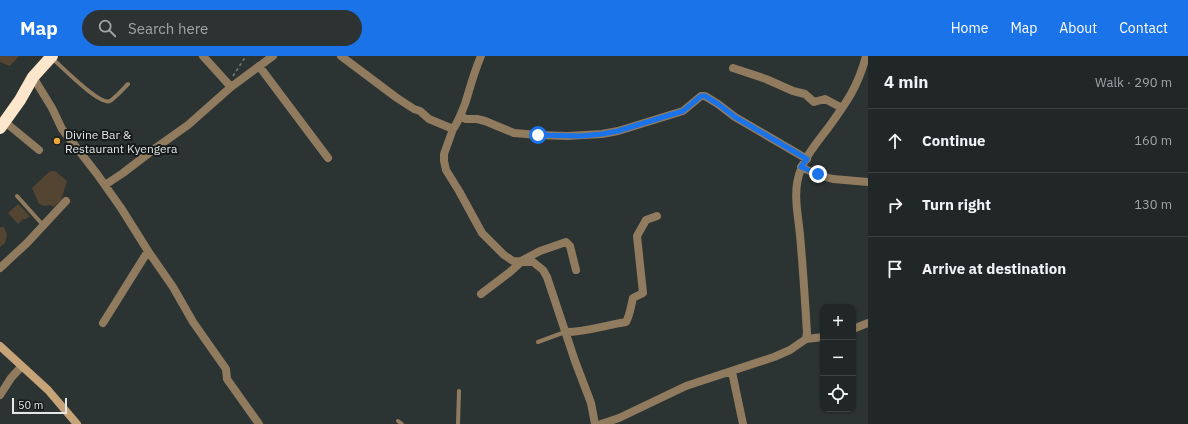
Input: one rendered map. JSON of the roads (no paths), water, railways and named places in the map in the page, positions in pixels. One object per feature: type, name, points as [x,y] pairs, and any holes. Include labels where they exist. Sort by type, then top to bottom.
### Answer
[{"type":"highway","points":[[2,125],[20,100],[33,77],[51,56]]},
{"type":"street","points":[[203,56],[231,87]]},
{"type":"street","points":[[106,185],[188,125],[231,87],[273,56]]},
{"type":"street","points":[[341,56],[397,98],[414,109],[420,111],[429,119],[453,129]]},
{"type":"street","points":[[481,56],[461,116],[453,129],[444,154],[446,170],[482,233],[504,255],[513,261],[523,260],[533,262],[543,270],[547,277],[575,361],[591,403],[595,424]]},
{"type":"street","points":[[806,339],[796,187],[801,167],[816,143],[842,108],[858,81],[866,56]]},
{"type":"street","points":[[259,66],[328,158]]},
{"type":"street","points":[[733,68],[766,78],[793,91],[805,94],[814,102],[825,99],[842,108]]},
{"type":"street","points":[[33,77],[52,108],[62,129],[106,185],[161,268],[193,322],[226,369],[227,379],[259,424]]},
{"type":"street","points":[[461,116],[466,119],[485,121],[514,133],[567,136],[602,134],[618,131],[683,111],[701,96],[705,96],[735,117],[807,159]]},
{"type":"street","points":[[2,125],[39,150]]},
{"type":"street","points":[[801,167],[833,179],[868,182]]},
{"type":"street","points":[[0,268],[66,201]]},
{"type":"street","points":[[566,332],[580,332],[626,322],[633,298],[643,293],[637,236],[646,220],[657,216]]},
{"type":"street","points":[[481,294],[523,260],[540,251],[566,242],[570,246],[576,270]]},
{"type":"street","points":[[103,323],[148,250]]},
{"type":"street","points":[[856,328],[868,323]]},
{"type":"street","points":[[601,424],[619,418],[686,386],[732,372],[790,350],[806,339],[820,337]]},
{"type":"street","points":[[0,346],[48,390],[76,424]]},
{"type":"street","points":[[0,395],[21,366]]},
{"type":"street","points":[[732,372],[743,424]]},
{"type":"lane","points":[[51,56],[90,92],[104,102],[110,101],[128,84]]},
{"type":"lane","points":[[17,196],[43,226]]},
{"type":"lane","points":[[538,342],[566,332]]},
{"type":"lane","points":[[458,424],[459,391]]},
{"type":"place","name":"Divine Bar & Restaurant Kyengera","points":[[57,141]]}]
